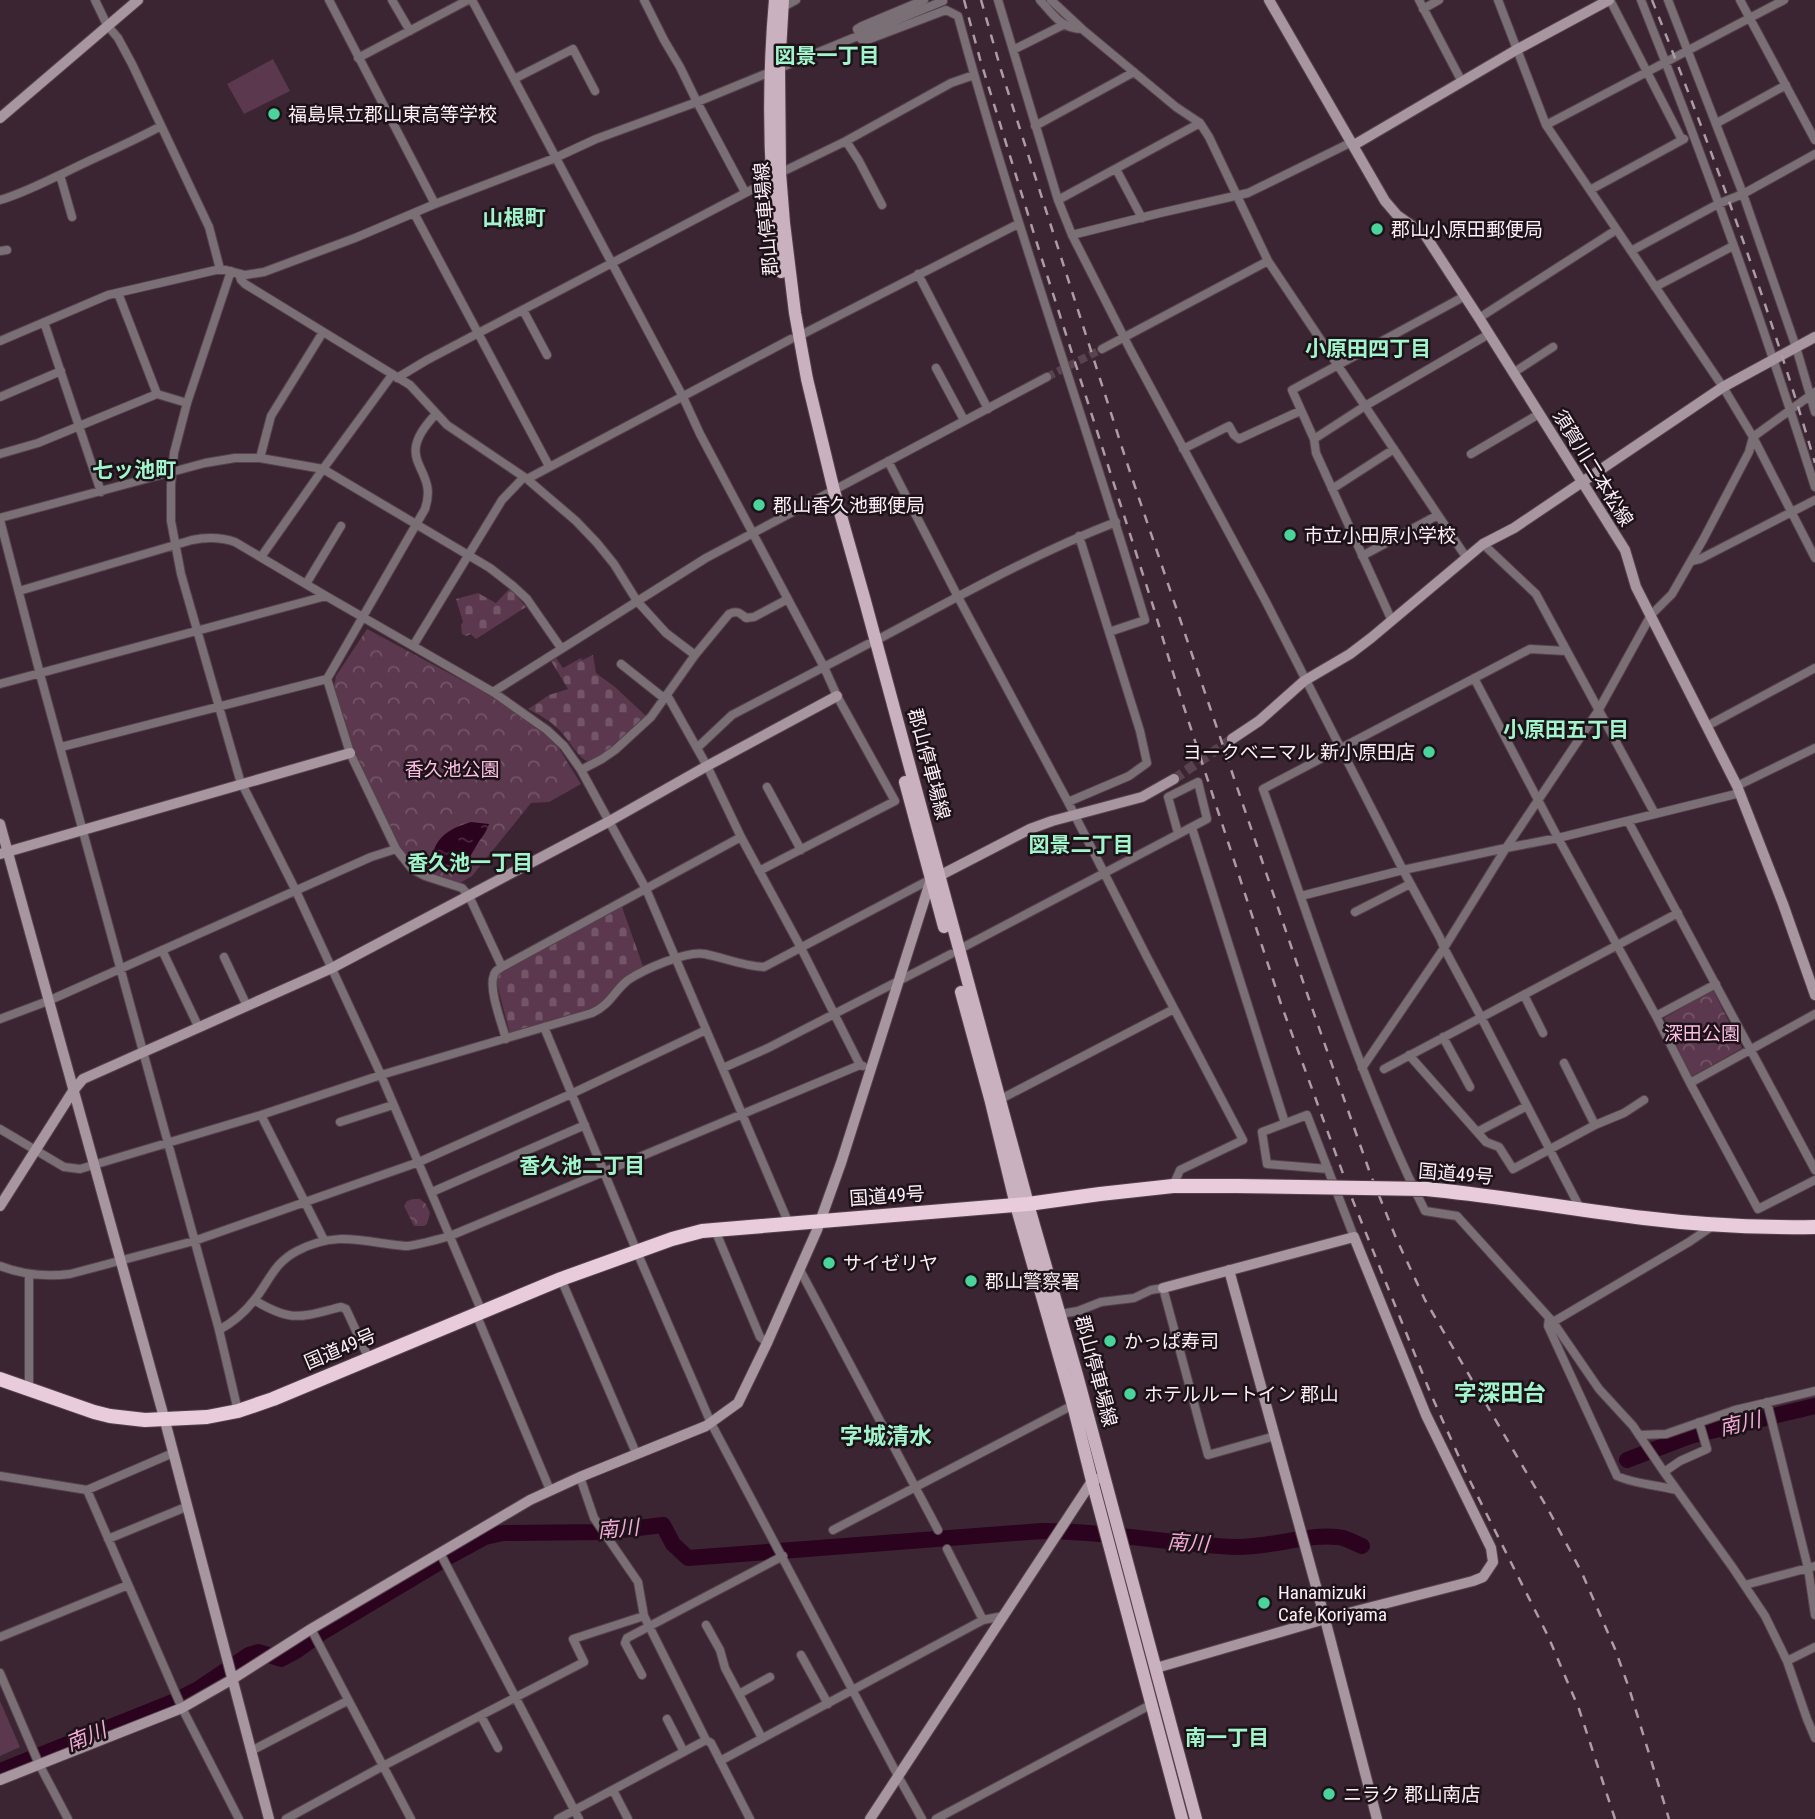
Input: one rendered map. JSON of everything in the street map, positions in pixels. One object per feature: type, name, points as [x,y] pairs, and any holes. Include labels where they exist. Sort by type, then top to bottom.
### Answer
[{"type":"highway","name":"国道49号","points":[[0,1379],[110,1416],[165,1421],[206,1417],[238,1411],[273,1399],[561,1279],[682,1236],[715,1230],[1022,1204],[1173,1186],[1426,1189],[1714,1225],[1815,1227]]},
{"type":"main road","name":"郡山停車場線","points":[[780,2],[774,70],[775,225],[795,337],[801,388],[995,1101],[1073,1405],[1098,1479]]},
{"type":"main road","name":"郡山停車場線","points":[[1022,1204],[1060,1314],[1111,1526]]},
{"type":"main road","points":[[1111,1526],[1108,1540],[1182,1819]]},
{"type":"main road","points":[[1111,1526],[1122,1542],[1196,1819]]},
{"type":"street","points":[[95,0],[107,25],[118,38],[132,64],[209,228],[220,269]]},
{"type":"street","points":[[0,118],[138,0]]},
{"type":"street","points":[[329,0],[435,204]]},
{"type":"street","points":[[392,0],[410,31]]},
{"type":"street","points":[[358,58],[470,0],[895,801],[759,871]]},
{"type":"street","points":[[644,0],[746,192]]},
{"type":"street","points":[[780,2],[796,0]]},
{"type":"street","points":[[859,36],[857,29],[862,26],[924,0]]},
{"type":"street","points":[[998,0],[1058,200],[1072,235],[1265,600],[1304,681],[1581,1210]]},
{"type":"street","points":[[1040,0],[1063,24],[1071,29],[1082,29]]},
{"type":"street","points":[[1051,0],[1176,107],[1200,123],[1268,261],[1466,557]]},
{"type":"street","name":"須賀川二本松線","points":[[1269,0],[1385,201],[1397,215],[1425,235],[1625,550],[1636,587],[1739,790],[1815,995]]},
{"type":"street","points":[[1439,0],[1421,4],[1462,82]]},
{"type":"street","points":[[1498,0],[1546,125],[1723,387],[1753,437],[1815,558]]},
{"type":"street","points":[[1072,235],[1248,193],[1353,143],[1609,0],[1682,140]]},
{"type":"street","points":[[1641,0],[1774,359],[1815,487]]},
{"type":"street","points":[[1668,0],[1744,194],[1812,394],[1815,412]]},
{"type":"street","points":[[1740,0],[1815,140]]},
{"type":"street","points":[[1546,125],[1784,0]]},
{"type":"street","points":[[0,341],[102,297],[220,269],[252,275],[264,272],[355,239],[596,139],[944,4],[958,16],[1018,224],[1116,522],[1145,620],[1109,632]]},
{"type":"street","points":[[1013,50],[1063,24]]},
{"type":"street","points":[[514,79],[573,49],[595,91]]},
{"type":"street","points":[[1035,126],[1134,72]]},
{"type":"street","points":[[261,557],[323,469],[395,376],[846,141],[951,83],[974,75]]},
{"type":"street","points":[[1717,123],[1786,85]]},
{"type":"street","points":[[1058,200],[1200,123]]},
{"type":"street","points":[[0,200],[29,191],[161,126]]},
{"type":"street","points":[[1590,190],[1693,135]]},
{"type":"street","points":[[846,141],[882,205]]},
{"type":"street","points":[[1631,251],[1718,204],[1744,194],[1815,154]]},
{"type":"street","points":[[1116,169],[1142,218]]},
{"type":"street","points":[[60,175],[72,217]]},
{"type":"street","points":[[414,213],[549,466]]},
{"type":"street","points":[[413,646],[502,500],[526,478],[1018,224]]},
{"type":"street","points":[[1479,318],[1616,230]]},
{"type":"street","points":[[1655,287],[1733,246]]},
{"type":"street","points":[[1102,349],[1268,261]]},
{"type":"street","points":[[235,272],[245,284],[410,385],[447,425],[526,478],[576,521],[614,564],[637,601],[666,633],[695,655]]},
{"type":"street","points":[[235,272],[187,403],[173,453],[171,521],[197,631],[243,784],[332,968],[419,1162],[550,1490]]},
{"type":"street","points":[[918,274],[988,409]]},
{"type":"street","points":[[118,293],[157,394]]},
{"type":"street","points":[[1392,621],[1316,453],[1314,439],[1292,390],[1465,296]]},
{"type":"street","points":[[523,310],[547,355]]},
{"type":"street","points":[[44,322],[101,492]]},
{"type":"street","points":[[260,458],[271,416],[323,331]]},
{"type":"street","points":[[1314,439],[1489,334]]},
{"type":"street","points":[[1232,739],[1259,721],[1304,681],[1350,654],[1483,544],[1514,528],[1723,387],[1815,337]]},
{"type":"street","points":[[1513,373],[1553,347]]},
{"type":"street","points":[[936,368],[964,420]]},
{"type":"street","points":[[0,397],[61,372]]},
{"type":"street","points":[[493,692],[706,558],[1047,377]]},
{"type":"street","points":[[0,454],[38,443],[157,394],[187,403]]},
{"type":"street","points":[[1362,1068],[1444,948],[1506,848],[1598,710],[1651,615],[1672,594],[1692,562],[1749,452],[1753,437],[1812,394]]},
{"type":"street","points":[[1184,449],[1229,426],[1238,439],[1300,411]]},
{"type":"street","points":[[61,747],[327,679],[425,509],[428,486],[416,460],[415,448],[419,434],[436,414]]},
{"type":"street","points":[[1471,454],[1539,414]]},
{"type":"street","points":[[1332,489],[1394,449]]},
{"type":"street","points":[[238,1411],[219,1330],[0,519],[172,471],[235,458],[260,458],[323,469],[490,568],[527,599],[561,648]]},
{"type":"street","points":[[888,461],[1243,1140],[1180,1170],[1173,1186]]},
{"type":"street","points":[[1692,562],[1815,500]]},
{"type":"street","points":[[1362,556],[1438,515]]},
{"type":"street","points":[[697,748],[732,715],[1079,536],[1116,522]]},
{"type":"street","points":[[306,584],[341,526]]},
{"type":"street","points":[[1068,802],[1129,775],[1147,763],[1140,731],[1079,536]]},
{"type":"street","points":[[19,591],[199,538],[219,537],[235,542],[493,692],[547,730],[564,746],[581,770],[646,889],[789,1224]]},
{"type":"street","points":[[1483,544],[1536,594],[1655,814]]},
{"type":"street","points":[[0,684],[326,596]]},
{"type":"street","points":[[581,770],[625,743],[651,717],[695,655],[729,614],[734,611],[746,618],[754,617],[788,599]]},
{"type":"street","points":[[1566,651],[1530,649],[1263,789],[1362,1068],[1404,1169],[1425,1211],[1457,1216],[1551,1320],[1599,1389],[1633,1426],[1765,1616],[1787,1661],[1815,1738]]},
{"type":"street","points":[[621,664],[666,697],[697,748],[741,837],[865,1067]]},
{"type":"street","points":[[1707,726],[1815,668]]},
{"type":"street","points":[[1474,678],[1758,1209],[1815,1180]]},
{"type":"street","points":[[327,679],[350,753],[396,849],[412,869],[462,888],[469,896],[502,967]]},
{"type":"street","points":[[0,1206],[83,1079],[332,968],[608,822],[837,696]]},
{"type":"street","points":[[1301,897],[1403,870],[1558,838],[1655,814],[1739,790],[1814,751]]},
{"type":"street","points":[[4,853],[350,753]]},
{"type":"street","points":[[0,1129],[69,1168],[80,1169],[261,1115],[381,1075],[593,1013],[603,1008],[627,981],[690,954],[703,953],[764,967],[1030,829],[1142,797],[1174,779]]},
{"type":"street","points":[[723,1068],[835,1014],[1207,819],[1198,782],[1168,797],[1178,833]]},
{"type":"street","points":[[767,787],[801,849]]},
{"type":"street","points":[[1628,821],[1815,1171]]},
{"type":"street","points":[[0,824],[4,853],[165,1421],[269,1819]]},
{"type":"street","points":[[1192,828],[1285,1123]]},
{"type":"street","points":[[506,1039],[493,990],[495,971],[741,837]]},
{"type":"street","points":[[0,1019],[120,970],[371,857],[396,849]]},
{"type":"street","points":[[0,1780],[182,1708],[311,1629],[550,1490],[711,1423],[738,1403],[821,1220],[865,1067],[935,878]]},
{"type":"street","points":[[1355,912],[1410,884]]},
{"type":"street","points":[[1384,1069],[1678,913]]},
{"type":"street","points":[[162,950],[199,1028]]},
{"type":"street","points":[[225,957],[247,1006]]},
{"type":"street","points":[[1656,1016],[1716,984]]},
{"type":"street","points":[[1524,995],[1543,1033]]},
{"type":"street","points":[[995,1101],[1174,1009]]},
{"type":"street","points":[[1690,1083],[1815,1014]]},
{"type":"street","points":[[544,1027],[711,1423],[922,1819]]},
{"type":"street","points":[[0,1266],[30,1275],[70,1274],[194,1241],[419,1162],[706,1030]]},
{"type":"street","points":[[1443,1037],[1470,1087]]},
{"type":"street","points":[[1409,1055],[1486,1142],[1499,1147],[1513,1169],[1595,1125],[1624,1113],[1644,1100]]},
{"type":"street","points":[[1564,1063],[1595,1125]]},
{"type":"street","points":[[219,1330],[254,1300],[270,1274],[283,1261],[324,1240],[348,1238],[407,1246],[450,1236],[743,1114],[865,1067]]},
{"type":"street","points":[[341,1122],[393,1105]]},
{"type":"street","points":[[1477,1132],[1527,1106]]},
{"type":"street","points":[[261,1115],[324,1240]]},
{"type":"street","points":[[1156,1668],[1325,1619],[1472,1581],[1483,1577],[1493,1562],[1491,1548],[1426,1415],[1307,1115],[1262,1132],[1267,1164],[1328,1169]]},
{"type":"street","points":[[432,1192],[585,1125]]},
{"type":"street","points":[[1676,1490],[1628,1481],[1617,1476],[1548,1326],[1551,1320],[1714,1225]]},
{"type":"street","points":[[715,1230],[760,1337],[767,1343]]},
{"type":"street","points":[[1060,1314],[1078,1311],[1101,1302],[1134,1298],[1152,1290],[1354,1237]]},
{"type":"street","points":[[800,1270],[938,1530]]},
{"type":"street","points":[[1229,1270],[1377,1819]]},
{"type":"street","points":[[29,1390],[30,1275]]},
{"type":"street","points":[[561,1279],[636,1453]]},
{"type":"street","points":[[1163,1288],[1208,1455],[1275,1436]]},
{"type":"street","points":[[254,1300],[277,1313],[296,1317],[341,1307],[346,1309],[369,1359]]},
{"type":"street","points":[[1639,1435],[1666,1434],[1700,1426],[1815,1391]]},
{"type":"street","points":[[1768,1404],[1812,1567],[1815,1615]]},
{"type":"street","points":[[833,1530],[1073,1405]]},
{"type":"street","points":[[1664,1472],[1680,1461],[1707,1449],[1700,1426]]},
{"type":"street","points":[[0,1476],[87,1490],[173,1453]]},
{"type":"street","points":[[580,1477],[594,1518],[638,1583],[644,1616],[706,1740],[711,1743],[750,1819]]},
{"type":"street","points":[[870,1819],[1003,1616],[1098,1479]]},
{"type":"street","points":[[87,1490],[182,1708],[239,1819]]},
{"type":"street","points":[[108,1539],[186,1507]]},
{"type":"street","points":[[947,1549],[983,1620]]},
{"type":"street","points":[[440,1553],[577,1815]]},
{"type":"street","points":[[642,1675],[625,1639],[783,1556]]},
{"type":"street","points":[[1745,1585],[1812,1567]]},
{"type":"street","points":[[0,1637],[128,1584]]},
{"type":"street","points":[[286,1819],[584,1662],[573,1639],[644,1616]]},
{"type":"street","points":[[720,1761],[983,1620],[1003,1616]]},
{"type":"street","points":[[706,1625],[762,1738]]},
{"type":"street","points":[[311,1629],[411,1819]]},
{"type":"street","points":[[1787,1661],[1815,1647]]},
{"type":"street","points":[[801,1655],[828,1704]]},
{"type":"street","points":[[0,1673],[39,1764],[68,1819]]},
{"type":"street","points":[[739,1694],[770,1677]]},
{"type":"street","points":[[251,1751],[347,1701]]},
{"type":"street","points":[[936,1819],[1152,1704]]},
{"type":"street","points":[[481,1716],[498,1748]]},
{"type":"street","points":[[667,1719],[684,1752]]},
{"type":"street","points":[[558,1819],[577,1815],[613,1790],[706,1740]]},
{"type":"street","points":[[613,1790],[628,1819]]},
{"type":"green space","points":[[273,59],[290,91],[244,114],[227,84]]},
{"type":"green space","points":[[510,588],[526,607],[476,639],[471,634],[462,634],[463,622],[456,599],[478,593],[496,603]]},
{"type":"green space","name":"香久池公園","points":[[367,629],[484,692],[538,728],[558,747],[581,784],[549,802],[531,803],[472,876],[460,883],[422,871],[406,859],[356,760],[333,690],[336,676]]},
{"type":"green space","points":[[593,655],[596,673],[647,717],[620,742],[589,762],[580,756],[554,725],[528,709],[549,695],[568,689],[551,661],[556,658],[563,668]]},
{"type":"green space","points":[[622,907],[644,969],[592,1010],[510,1034],[496,980],[499,974]]},
{"type":"green space","name":"深田公園","points":[[1713,990],[1742,1048],[1691,1077],[1664,1018]]},
{"type":"green space","points":[[420,1199],[430,1213],[424,1226],[414,1226],[404,1206],[407,1201]]},
{"type":"green space","points":[[0,1701],[20,1747],[0,1756]]},
{"type":"water","points":[[471,822],[489,824],[468,860],[455,866],[440,863],[434,850],[440,839]]},
{"type":"waterway","name":"南川","points":[[1627,1460],[1690,1436],[1815,1406]]},
{"type":"waterway","name":"南川","points":[[0,1771],[173,1702],[200,1688],[249,1655],[259,1652],[281,1659],[450,1556],[485,1537],[503,1533],[605,1532],[663,1525],[673,1544],[688,1558],[1042,1531],[1235,1547],[1312,1537],[1337,1537],[1362,1546]]},
{"type":"tunnel","points":[[1047,377],[1102,349]]},
{"type":"tunnel","points":[[1174,779],[1232,739]]},
{"type":"railway","points":[[964,0],[1039,250],[1281,1004],[1353,1201],[1430,1392],[1467,1475],[1548,1636],[1579,1709],[1615,1819]]},
{"type":"railway","points":[[981,0],[1127,463],[1370,1173],[1425,1300],[1549,1511],[1582,1573],[1629,1688],[1669,1819]]},
{"type":"railway","points":[[1652,0],[1739,230],[1815,463]]},
{"type":"place","name":"福島県立郡山東高等学校","points":[[274,114]]},
{"type":"place","name":"郡山小原田郵便局","points":[[1377,229]]},
{"type":"place","name":"郡山香久池郵便局","points":[[759,505]]},
{"type":"place","name":"市立小田原小学校","points":[[1290,535]]},
{"type":"place","name":"ヨークベニマル 新小原田店","points":[[1429,752]]},
{"type":"place","name":"サイゼリヤ","points":[[829,1263]]},
{"type":"place","name":"郡山警察署","points":[[971,1281]]},
{"type":"place","name":"かっぱ寿司","points":[[1110,1341]]},
{"type":"place","name":"ホテルルートイン 郡山","points":[[1130,1394]]},
{"type":"place","name":"Hanamizuki Cafe Koriyama","points":[[1264,1603]]},
{"type":"place","name":"ニラク 郡山南店","points":[[1329,1794]]},
{"type":"district","name":"図景一丁目","points":[[827,56]]},
{"type":"district","name":"山根町","points":[[514,218]]},
{"type":"district","name":"小原田四丁目","points":[[1368,349]]},
{"type":"district","name":"七ッ池町","points":[[134,470]]},
{"type":"district","name":"小原田五丁目","points":[[1566,730]]},
{"type":"district","name":"図景二丁目","points":[[1081,845]]},
{"type":"district","name":"香久池一丁目","points":[[470,863]]},
{"type":"district","name":"香久池二丁目","points":[[582,1166]]},
{"type":"district","name":"字深田台","points":[[1500,1393]]},
{"type":"district","name":"字城清水","points":[[886,1436]]},
{"type":"district","name":"南一丁目","points":[[1227,1738]]}]
